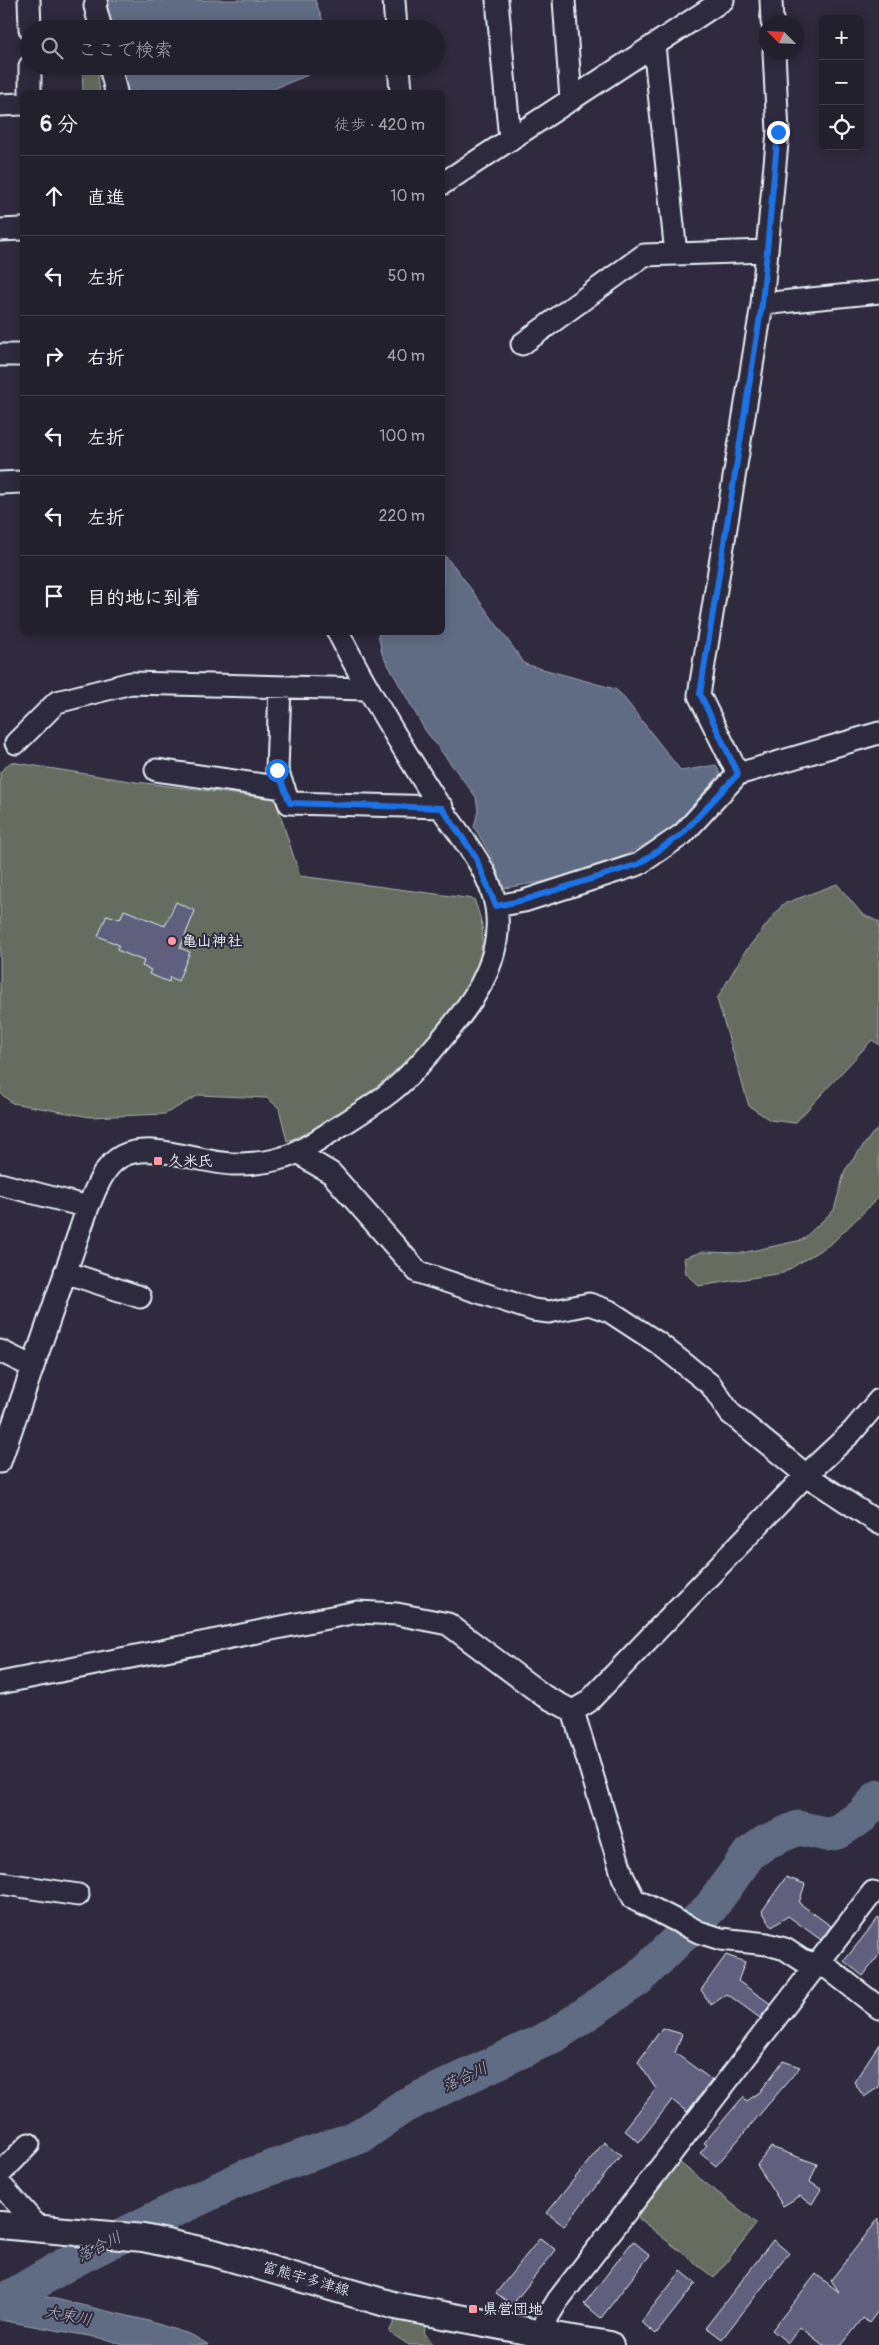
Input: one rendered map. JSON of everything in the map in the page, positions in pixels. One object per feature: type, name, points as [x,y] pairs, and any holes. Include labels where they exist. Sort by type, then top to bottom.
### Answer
[{"type":"main road","name":"富熊宇多津線","points":[[0,2224],[143,2238],[214,2253],[396,2306],[541,2340],[610,2345]]},
{"type":"street","points":[[30,0],[30,20]]},
{"type":"street","points":[[97,0],[95,6],[99,20]]},
{"type":"street","points":[[394,0],[395,20]]},
{"type":"street","points":[[497,0],[510,140]]},
{"type":"street","points":[[564,0],[572,100]]},
{"type":"street","points":[[445,182],[723,0]]},
{"type":"street","points":[[771,0],[772,15]]},
{"type":"street","points":[[654,46],[676,254]]},
{"type":"street","points":[[738,774],[700,694],[762,304],[778,132],[774,60]]},
{"type":"street","points":[[30,75],[30,90]]},
{"type":"street","points":[[112,75],[116,90]]},
{"type":"street","points":[[400,75],[401,90]]},
{"type":"street","points":[[0,105],[20,104]]},
{"type":"street","points":[[0,230],[20,229]]},
{"type":"street","points":[[522,344],[644,255],[767,251]]},
{"type":"street","points":[[762,304],[879,292]]},
{"type":"street","points":[[0,355],[20,355]]},
{"type":"street","points":[[0,483],[20,482]]},
{"type":"street","points":[[1,1456],[88,1207],[102,1176],[112,1164],[121,1157],[137,1152],[156,1152],[232,1164],[282,1158],[300,1150],[365,1111],[390,1092],[415,1069],[467,1008],[483,983],[494,956],[497,935],[496,906],[475,856],[442,808],[367,689],[340,635]]},
{"type":"street","points":[[16,743],[57,702],[132,683],[367,689]]},
{"type":"street","points":[[280,687],[277,770],[290,803],[442,808]]},
{"type":"street","points":[[496,906],[524,900],[639,864],[682,834],[738,774],[879,732]]},
{"type":"street","points":[[156,770],[284,788]]},
{"type":"street","points":[[300,1150],[309,1160],[331,1173],[418,1272],[533,1310],[549,1312],[589,1304],[609,1311],[658,1343],[711,1385],[730,1413],[806,1475],[879,1523]]},
{"type":"street","points":[[0,1184],[88,1207]]},
{"type":"street","points":[[65,1272],[140,1297]]},
{"type":"street","points":[[0,1351],[33,1367]]},
{"type":"street","points":[[573,1712],[588,1702],[806,1475],[852,1432],[879,1400]]},
{"type":"street","points":[[0,1683],[357,1612],[397,1614],[448,1624],[544,1696],[573,1712],[623,1877],[634,1899],[690,1927],[721,1938],[767,1944],[786,1949],[802,1960],[829,1969],[879,2008]]},
{"type":"street","points":[[0,1883],[78,1895]]},
{"type":"street","points":[[541,2340],[547,2318],[564,2292],[873,1892]]},
{"type":"street","points":[[0,2174],[29,2144]]},
{"type":"street","points":[[0,2184],[39,2228]]},
{"type":"green space","points":[[82,75],[98,75],[100,90],[83,90]]},
{"type":"green space","points":[[11,762],[136,782],[275,799],[300,876],[474,899],[482,929],[480,956],[475,977],[449,1014],[430,1036],[386,1079],[336,1116],[287,1141],[279,1108],[267,1098],[199,1095],[165,1114],[90,1117],[12,1103],[0,1093],[0,772]]},
{"type":"green space","points":[[837,884],[862,914],[879,922],[879,1045],[872,1040],[795,1123],[770,1120],[749,1106],[717,999],[744,953],[783,904]]},
{"type":"green space","points":[[879,1128],[879,1197],[832,1243],[783,1273],[699,1286],[686,1274],[684,1258],[701,1252],[742,1253],[802,1240],[834,1210],[845,1170],[872,1134]]},
{"type":"green space","points":[[676,2163],[680,2163],[757,2223],[714,2278],[638,2218],[637,2213]]},
{"type":"green space","points":[[397,2316],[428,2324],[424,2332],[433,2345],[409,2345],[389,2332]]},
{"type":"water","points":[[108,0],[315,0],[323,20],[108,20]]},
{"type":"water","points":[[122,75],[308,75],[271,90],[126,90]]},
{"type":"water","points":[[445,556],[455,567],[525,664],[615,689],[621,694],[681,771],[716,765],[720,774],[671,830],[624,856],[561,879],[504,888],[491,856],[474,827],[478,811],[476,797],[425,730],[382,654],[378,635],[445,635]]},
{"type":"water","name":"大束川","points":[[0,2286],[145,2320],[192,2335],[209,2345],[123,2345],[105,2339],[0,2320]]},
{"type":"building","points":[[176,902],[195,911],[180,948],[190,952],[178,981],[170,977],[169,982],[149,974],[151,970],[142,966],[144,961],[117,950],[119,945],[98,936],[107,915],[120,919],[124,910],[165,926]]},
{"type":"building","points":[[786,1877],[805,1884],[799,1903],[831,1926],[821,1940],[788,1916],[772,1927],[762,1911]]},
{"type":"building","points":[[879,1917],[879,1955],[863,1976],[844,1961]]},
{"type":"building","points":[[726,1955],[745,1962],[738,1981],[771,2004],[760,2018],[727,1994],[711,2005],[701,1990]]},
{"type":"building","points":[[662,2028],[682,2034],[675,2053],[712,2080],[687,2112],[672,2100],[639,2142],[624,2130],[656,2089],[638,2062]]},
{"type":"building","points":[[879,2044],[879,2087],[864,2097],[854,2082]]},
{"type":"building","points":[[783,2061],[800,2067],[716,2166],[700,2153],[707,2145],[704,2143],[743,2097],[747,2101],[760,2092]]},
{"type":"building","points":[[604,2142],[621,2155],[564,2226],[547,2213]]},
{"type":"building","points":[[771,2147],[817,2164],[810,2182],[821,2189],[812,2204],[800,2196],[783,2206],[757,2165]]},
{"type":"building","points":[[879,2218],[879,2310],[869,2323],[863,2318],[842,2345],[823,2345],[800,2327],[788,2343],[772,2330],[816,2274],[839,2292],[831,2280]]},
{"type":"building","points":[[540,2238],[556,2250],[512,2305],[496,2293]]},
{"type":"building","points":[[773,2240],[789,2253],[722,2339],[706,2327]]},
{"type":"building","points":[[633,2241],[650,2255],[601,2318],[584,2304]]},
{"type":"building","points":[[681,2271],[696,2283],[656,2334],[641,2322]]},
{"type":"waterway","name":"落合川","points":[[1,2303],[68,2263],[153,2220],[245,2177],[361,2136],[404,2106],[555,2035],[638,1979],[711,1907],[749,1854],[766,1842],[798,1828],[826,1834],[837,1832],[862,1816],[879,1797]]},
{"type":"place","name":"亀山神社","points":[[172,941]]},
{"type":"place","name":"久米氏","points":[[158,1161]]},
{"type":"place","name":"県営団地","points":[[473,2309]]},
{"type":"route","points":[[277,770],[290,803],[442,808],[475,856],[496,906],[524,900],[639,864],[682,834],[738,774],[700,694],[762,304],[778,132]]}]
